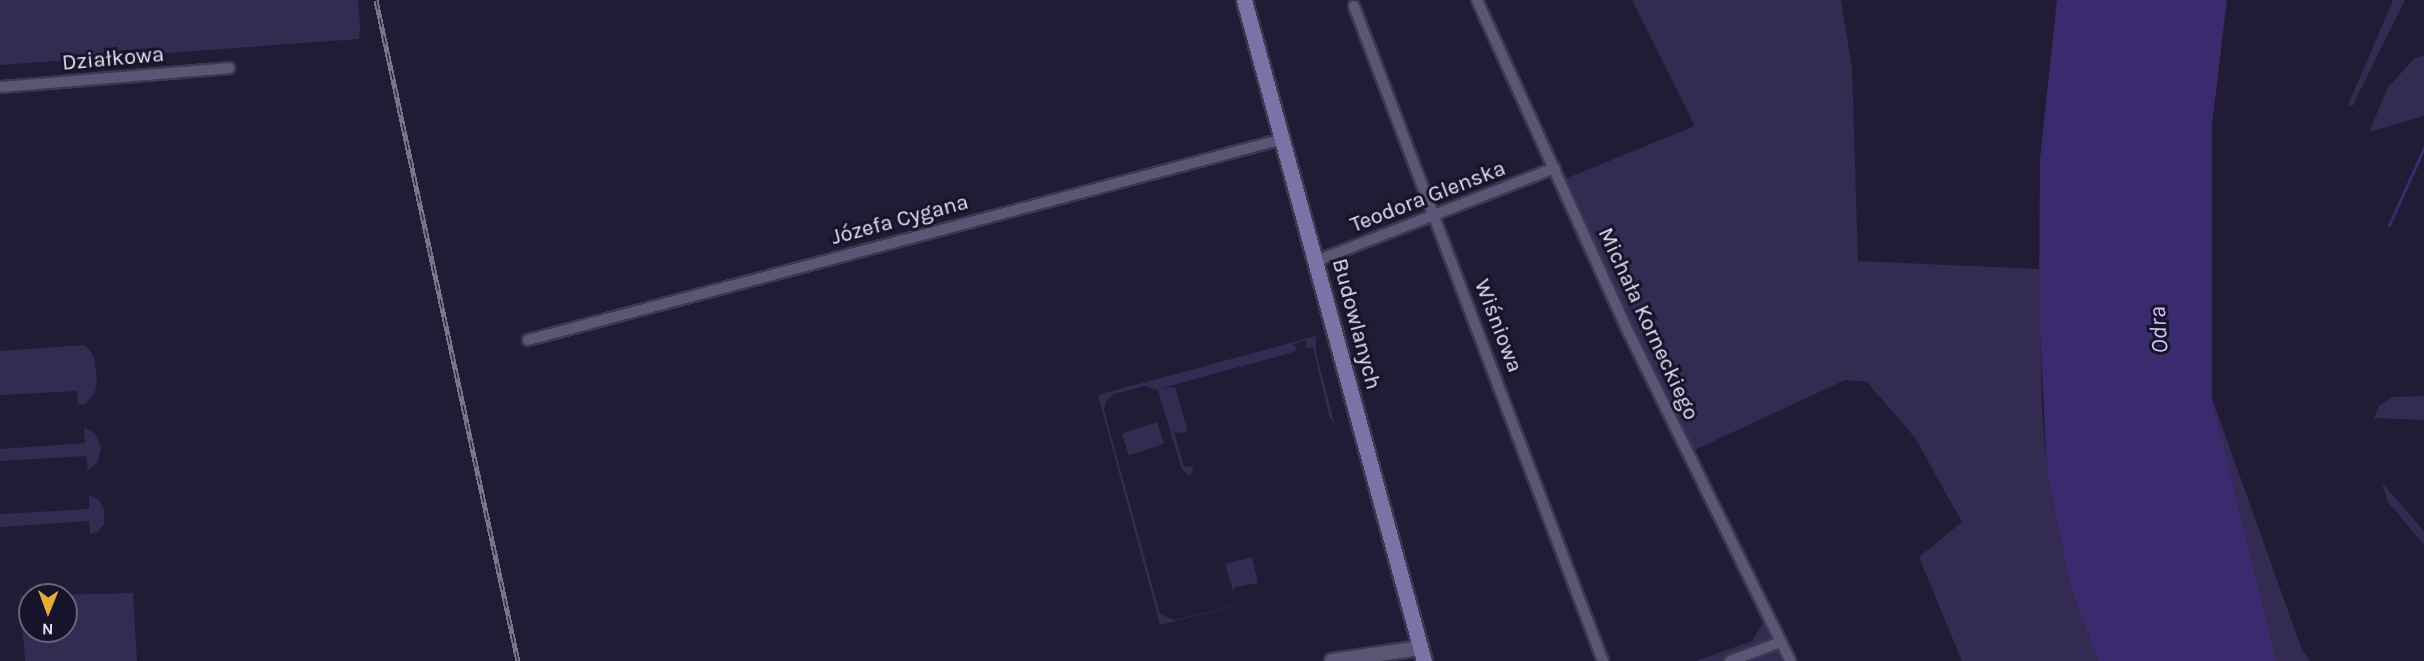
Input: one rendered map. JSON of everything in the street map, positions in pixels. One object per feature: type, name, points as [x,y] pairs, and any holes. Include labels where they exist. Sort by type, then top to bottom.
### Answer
[{"type":"main road","name":"Budowlanych","points":[[1244,0],[1422,654]]},
{"type":"street","name":"Michała Korneckiego","points":[[1476,0],[1626,327],[1790,661]]},
{"type":"street","name":"Wiśniowa","points":[[1354,6],[1436,215],[1603,661]]},
{"type":"street","name":"Działkowa","points":[[0,87],[229,68]]},
{"type":"street","name":"Józefa Cygana","points":[[528,340],[1282,139]]},
{"type":"street","name":"Teodora Glenska","points":[[1316,261],[1554,168]]},
{"type":"street","points":[[1730,661],[1781,642]]},
{"type":"street","points":[[1332,661],[1422,654]]},
{"type":"shaded area","points":[[0,0],[358,0],[359,39],[0,65]]},
{"type":"shaded area","points":[[1632,0],[1841,0],[1852,68],[1858,261],[2039,269],[2042,410],[2047,472],[2071,589],[2098,661],[1962,661],[1919,557],[1962,522],[1915,438],[1867,382],[1845,380],[1688,453],[1560,181],[1695,126]]},
{"type":"shaded area","points":[[2393,0],[2405,0],[2352,107],[2348,105]]},
{"type":"shaded area","points":[[2424,55],[2424,116],[2369,132],[2388,87],[2415,58]]},
{"type":"shaded area","points":[[1316,336],[1316,353],[1335,425],[1329,416],[1313,347],[1306,348],[1306,340],[1293,344],[1297,350],[1290,353],[1162,388],[1175,387],[1187,429],[1186,433],[1174,432],[1184,467],[1193,466],[1191,476],[1182,470],[1158,390],[1145,386],[1114,394],[1106,401],[1104,410],[1160,614],[1175,620],[1261,599],[1160,625],[1098,395]]},
{"type":"shaded area","points":[[85,345],[94,356],[97,380],[95,393],[85,404],[78,405],[77,391],[0,395],[0,351]]},
{"type":"shaded area","points":[[2424,396],[2424,420],[2374,418],[2379,406],[2392,397]]},
{"type":"shaded area","points":[[2212,398],[2302,650],[2310,661],[2276,661],[2271,653]]},
{"type":"shaded area","points":[[1157,422],[1164,444],[1129,455],[1122,433]]},
{"type":"shaded area","points":[[84,428],[95,433],[101,447],[98,461],[88,470],[86,456],[0,461],[0,449],[85,443]]},
{"type":"shaded area","points":[[2382,483],[2424,531],[2424,545],[2388,502]]},
{"type":"shaded area","points":[[89,495],[99,500],[104,510],[104,524],[97,532],[90,534],[89,521],[0,527],[0,514],[89,509]]},
{"type":"shaded area","points":[[1252,557],[1258,583],[1235,587],[1233,591],[1225,564]]},
{"type":"shaded area","points":[[133,593],[137,661],[25,661],[24,643],[78,643],[78,595]]},
{"type":"shaded area","points":[[1768,615],[1790,661],[1696,661],[1752,641]]},
{"type":"water","name":"Odra","points":[[2057,0],[2227,0],[2212,124],[2212,398],[2276,661],[2098,661],[2071,589],[2047,472],[2039,309],[2040,159]]},
{"type":"waterway","points":[[2389,225],[2424,148]]},
{"type":"railway","points":[[376,0],[518,661]]}]
